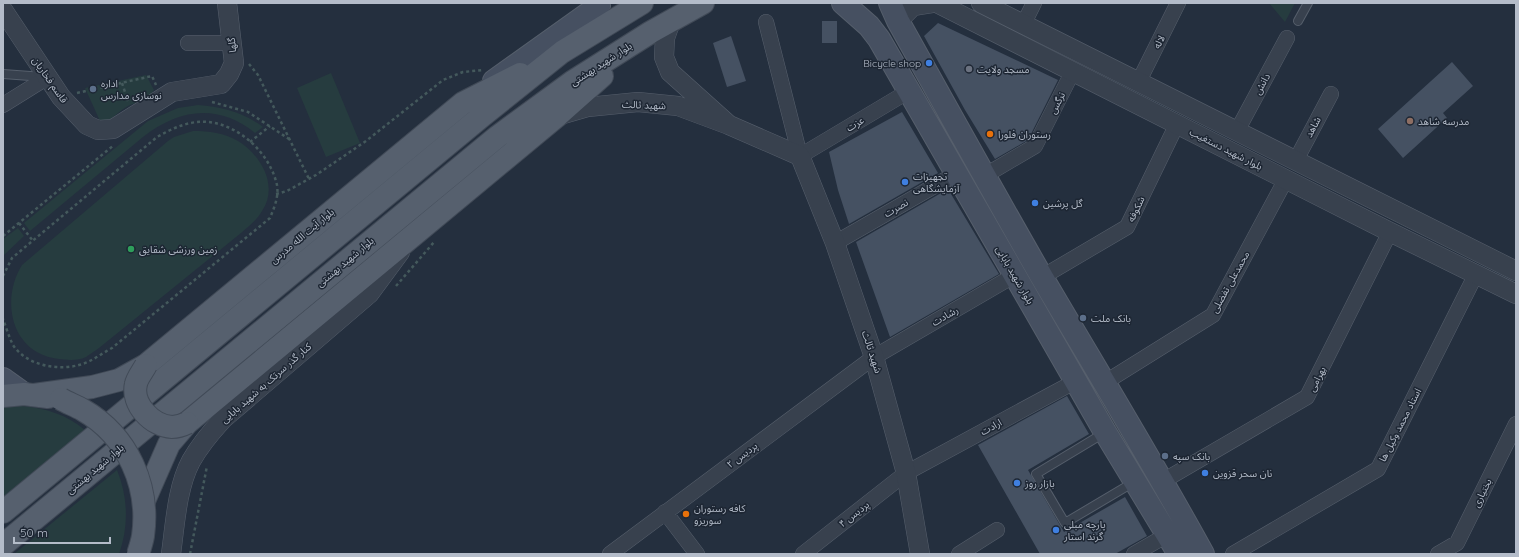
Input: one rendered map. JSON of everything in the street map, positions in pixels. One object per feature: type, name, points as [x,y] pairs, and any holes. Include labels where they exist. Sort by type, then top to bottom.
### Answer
[{"type":"main road","points":[[3,512],[476,121],[562,52],[642,3]]},
{"type":"main road","name":"بلوار شهید بهشتی","points":[[3,545],[497,137],[572,82],[651,32],[703,3]]},
{"type":"main road","name":"بلوار شهید بابایی","points":[[843,3],[869,26],[879,39],[1105,432],[1179,554]]},
{"type":"main road","points":[[562,52],[600,4]]},
{"type":"main road","points":[[463,102],[600,4]]},
{"type":"main road","points":[[894,12],[984,176],[1104,383],[1163,481],[1203,554]]},
{"type":"main road","points":[[144,501],[169,444],[187,423],[557,116],[651,32]]},
{"type":"main road","name":"بلوار آیت الله مدرس","points":[[20,395],[92,387],[119,380],[146,365],[463,102],[562,52]]},
{"type":"main road","points":[[146,365],[136,383],[136,401],[145,413],[159,425],[173,427],[187,423]]},
{"type":"main road","points":[[3,379],[20,395],[61,399],[84,410],[105,426],[132,459],[139,478],[144,501],[141,548]]},
{"type":"street","name":"گلها","points":[[220,84],[229,74],[234,63],[227,3]]},
{"type":"street","points":[[894,12],[913,6],[932,3]]},
{"type":"street","name":"بلوار شهید دستغیب","points":[[937,3],[1516,294]]},
{"type":"street","points":[[981,3],[1516,271]]},
{"type":"street","points":[[1023,25],[1034,3]]},
{"type":"street","name":"لاله","points":[[1139,81],[1178,3]]},
{"type":"street","name":"قاسم فخاریان","points":[[3,10],[61,97],[87,125],[98,130],[112,128],[172,92],[220,84]]},
{"type":"street","name":"شهید ثالث","points":[[671,21],[665,38],[664,57],[670,72],[729,125]]},
{"type":"street","name":"شهید ثالث","points":[[766,22],[800,156],[835,243],[874,357],[906,473],[920,554]]},
{"type":"street","name":"دانش","points":[[1237,131],[1287,38]]},
{"type":"street","points":[[188,43],[232,43]]},
{"type":"street","name":"نرگس","points":[[984,176],[1035,146],[1073,72]]},
{"type":"street","points":[[3,105],[48,77]]},
{"type":"street","name":"عزت","points":[[800,156],[909,91]]},
{"type":"street","name":"شاهد","points":[[1296,160],[1331,94]]},
{"type":"street","name":"شهید ثالث","points":[[557,116],[588,107],[638,102],[678,106],[729,125],[800,156]]},
{"type":"street","name":"شکوفه","points":[[1042,277],[1127,227],[1177,124]]},
{"type":"street","points":[[1286,179],[1296,160]]},
{"type":"street","name":"نصرت","points":[[835,243],[957,173]]},
{"type":"street","name":"محمدعلی تفضلی","points":[[1104,383],[1213,315],[1286,179]]},
{"type":"street","name":"بهرامی","points":[[1163,481],[1307,397],[1390,232]]},
{"type":"street","name":"کنار گذر سرتک به شهید بابایی","points":[[171,554],[181,487],[190,462],[205,439],[222,419],[369,294],[410,238]]},
{"type":"street","name":"استاد محمد وکیل ها","points":[[1233,554],[1378,469],[1476,274]]},
{"type":"street","name":"رشادت","points":[[874,357],[1015,275]]},
{"type":"street","name":"پردیس ۲","points":[[610,554],[874,357]]},
{"type":"street","name":"ارادت","points":[[906,473],[1076,381]]},
{"type":"street","name":"بختیاری","points":[[1438,554],[1457,543],[1516,424]]},
{"type":"street","name":"پردیس ۴","points":[[803,554],[906,473]]},
{"type":"street","points":[[665,512],[696,554]]},
{"type":"street","points":[[959,554],[997,530]]},
{"type":"street","points":[[1134,554],[1167,535]]},
{"type":"lane","points":[[1298,21],[1308,3]]},
{"type":"lane","points":[[3,74],[48,77]]},
{"type":"lane","points":[[1105,432],[1036,474],[1065,523],[1134,481]]},
{"type":"path","points":[[234,63],[248,62],[258,75],[309,180]]},
{"type":"path","points":[[276,194],[287,191],[309,180],[366,141],[443,80],[463,72],[484,70]]},
{"type":"path","points":[[61,97],[152,76],[161,98]]},
{"type":"path","points":[[122,83],[133,116]]},
{"type":"path","points":[[206,102],[218,103],[248,112],[289,139]]},
{"type":"path","points":[[3,276],[12,258],[158,137],[173,128],[190,123],[209,122],[224,126],[240,133],[250,142],[262,155],[272,170],[277,187],[276,203],[270,218],[112,348],[92,360],[78,365],[57,367],[40,364],[24,355],[14,346],[3,319]]},
{"type":"path","points":[[250,142],[270,126]]},
{"type":"path","points":[[3,236],[117,143]]},
{"type":"path","points":[[19,223],[33,241]]},
{"type":"path","points":[[67,366],[68,371]]},
{"type":"green space","points":[[1269,3],[1295,3],[1285,22]]},
{"type":"green space","points":[[331,73],[360,143],[326,157],[297,88]]},
{"type":"green space","points":[[146,75],[154,90],[148,98],[125,108],[108,122],[100,121],[85,88]]},
{"type":"green space","points":[[198,105],[232,111],[263,127],[255,133],[241,123],[227,117],[213,114],[199,113],[170,120],[143,137],[30,231],[24,223],[148,121],[178,108]]},
{"type":"green space","name":"زمین ورزشی شقایق","points":[[193,131],[205,131],[233,138],[254,154],[265,172],[269,191],[267,201],[258,217],[241,233],[86,357],[76,360],[59,359],[43,355],[30,347],[20,336],[14,323],[11,309],[15,279],[22,265],[168,141],[174,137]]},
{"type":"green space","points":[[18,228],[24,236],[3,256],[3,239]]},
{"type":"green space","points":[[22,406],[39,408],[56,413],[71,420],[85,430],[3,497],[3,407]]},
{"type":"green space","points":[[117,470],[121,480],[126,512],[126,522],[119,554],[14,554]]},
{"type":"building","points":[[822,21],[837,21],[837,43],[822,43]]},
{"type":"building","points":[[938,23],[1058,80],[1028,140],[995,159],[965,110],[924,36]]},
{"type":"building","points":[[731,36],[746,81],[727,87],[713,43]]},
{"type":"building","points":[[1452,62],[1473,86],[1443,113],[1447,118],[1403,158],[1378,129]]},
{"type":"building","points":[[902,112],[938,173],[849,224],[838,190],[829,152]]},
{"type":"building","points":[[948,189],[999,274],[890,337],[856,242]]},
{"type":"building","name":"بازار روز","points":[[1067,396],[1089,434],[1028,470],[1064,532],[1125,497],[1147,536],[1115,554],[1040,554],[978,445]]},
{"type":"place","name":"Bicycle shop","points":[[929,63]]},
{"type":"place","name":"مسجد ولایت","points":[[969,69]]},
{"type":"place","name":"اداره نوسازی مدارس","points":[[93,89]]},
{"type":"place","name":"مدرسه شاهد","points":[[1410,121]]},
{"type":"place","name":"رستوران فلورا","points":[[990,134]]},
{"type":"place","name":"تجهیزات آزمایشگاهی","points":[[905,182]]},
{"type":"place","name":"گل پرشین","points":[[1035,203]]},
{"type":"place","name":"زمین ورزشی شقایق","points":[[131,249]]},
{"type":"place","name":"بانک ملت","points":[[1083,318]]},
{"type":"place","name":"بانک سپه","points":[[1165,456]]},
{"type":"place","name":"نان سحر قزوین","points":[[1205,473]]},
{"type":"place","name":"بازار روز","points":[[1017,483]]},
{"type":"place","name":"کافه رستوران سوریزو","points":[[686,514]]},
{"type":"place","name":"پارچه مبلی گرند استار","points":[[1056,530]]}]
